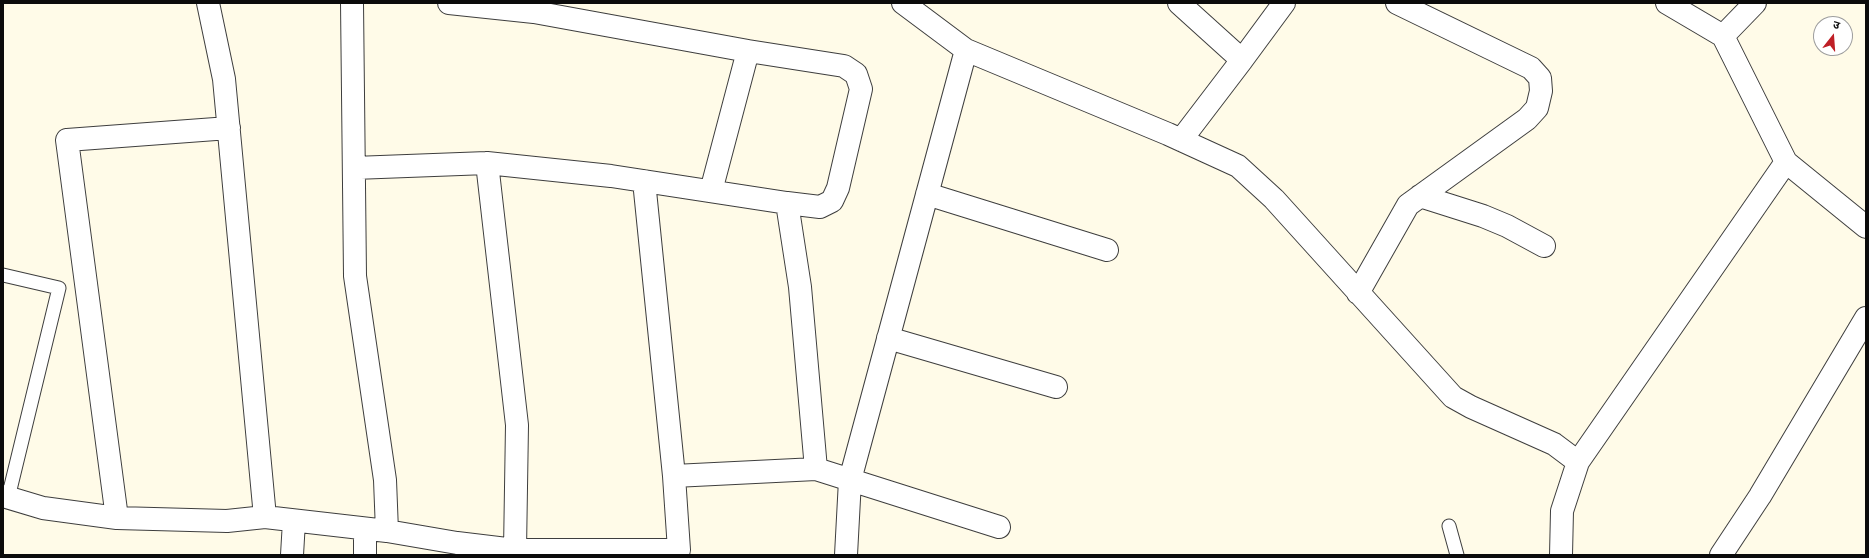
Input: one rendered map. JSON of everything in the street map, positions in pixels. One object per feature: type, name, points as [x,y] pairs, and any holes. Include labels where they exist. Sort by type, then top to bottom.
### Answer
[{"type":"street","points":[[208,3],[224,78],[265,517]]},
{"type":"street","points":[[352,3],[355,276],[386,480],[387,531]]},
{"type":"street","points":[[354,168],[487,163],[644,180],[820,207],[832,201],[838,188],[861,89],[856,74],[844,66],[748,51],[534,12],[449,3]]},
{"type":"street","points":[[903,3],[966,50],[1181,140],[1238,166],[1274,199],[1453,397],[1471,407],[1554,444],[1578,462]]},
{"type":"street","points":[[1179,3],[1242,60]]},
{"type":"street","points":[[1181,140],[1284,3]]},
{"type":"street","points":[[1358,293],[1398,220],[1408,206],[1527,119],[1537,108],[1541,91],[1540,78],[1531,68],[1397,3]]},
{"type":"street","points":[[1667,3],[1723,36],[1786,162],[1866,227]]},
{"type":"street","points":[[1723,36],[1755,3]]},
{"type":"street","points":[[846,555],[850,480],[966,50]]},
{"type":"street","points":[[711,191],[748,51]]},
{"type":"street","points":[[117,518],[68,140],[229,128]]},
{"type":"street","points":[[1561,555],[1562,511],[1578,462],[1786,162]]},
{"type":"street","points":[[487,163],[517,425],[515,553]]},
{"type":"street","points":[[5,497],[43,508],[117,518],[227,521],[265,517],[387,531],[515,553],[679,552],[674,476],[644,180]]},
{"type":"street","points":[[927,194],[1107,250]]},
{"type":"street","points":[[1420,196],[1483,216],[1507,226],[1544,246]]},
{"type":"street","points":[[787,203],[800,287],[816,469]]},
{"type":"street","points":[[1721,555],[1760,496],[1866,318]]},
{"type":"street","points":[[888,338],[1056,387]]},
{"type":"street","points":[[674,476],[816,469],[999,527]]},
{"type":"street","points":[[292,555],[294,521]]},
{"type":"street","points":[[365,529],[365,555]]},
{"type":"lane","points":[[3,275],[59,288],[5,497]]},
{"type":"lane","points":[[1449,526],[1457,555]]}]
